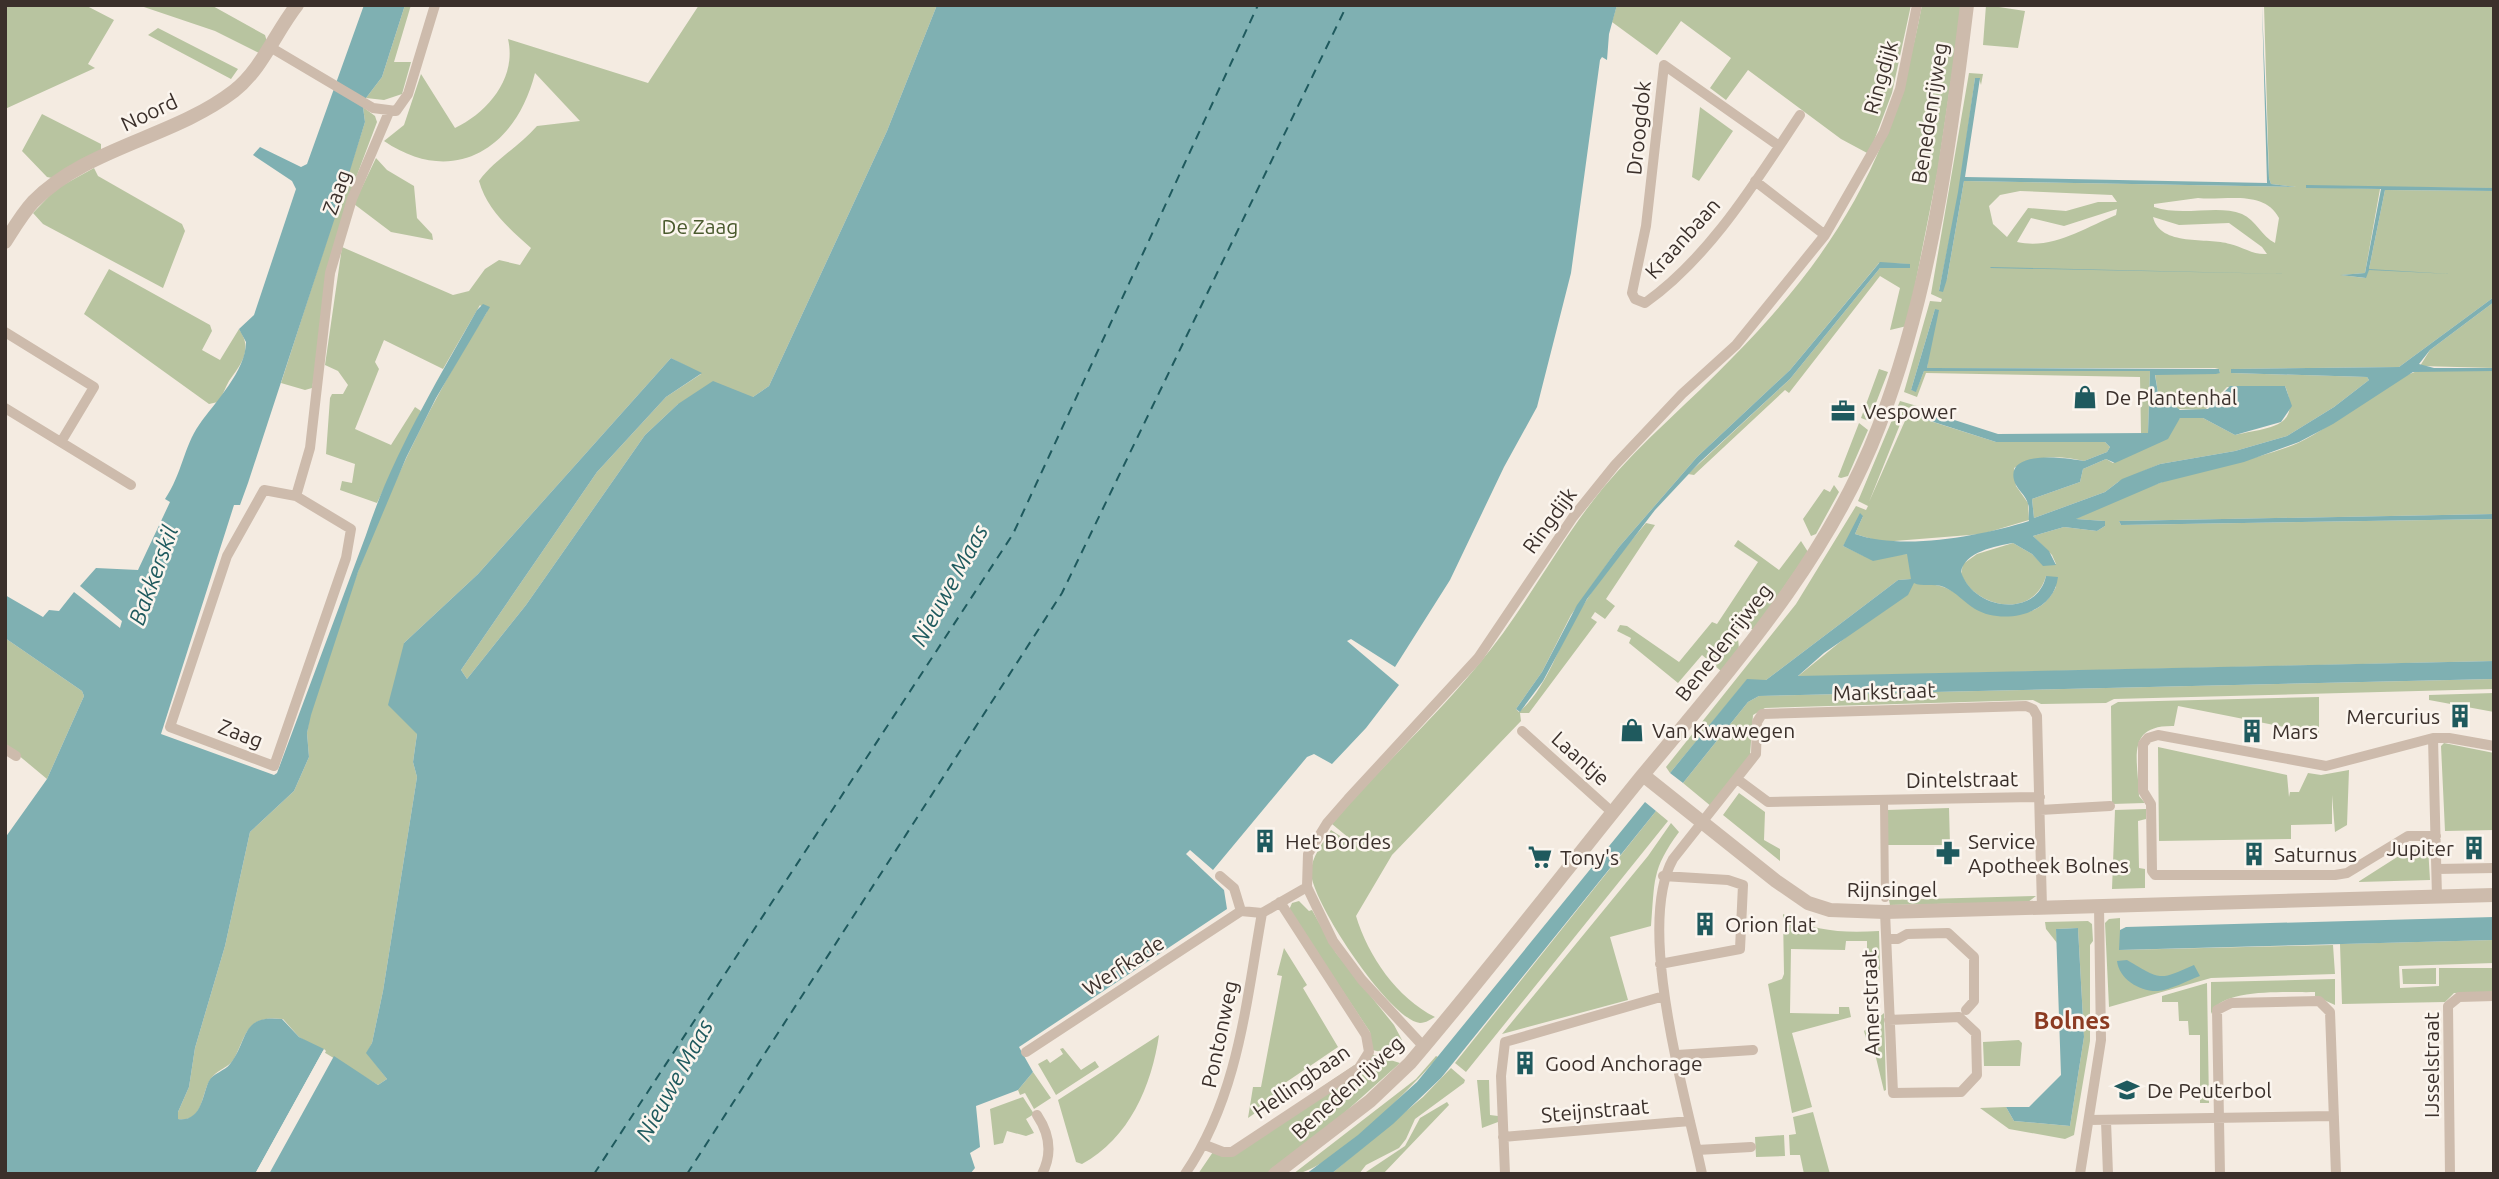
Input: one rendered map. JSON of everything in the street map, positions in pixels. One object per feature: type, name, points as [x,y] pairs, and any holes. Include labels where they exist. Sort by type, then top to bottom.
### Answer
[{"type":"street","name":"Noord","points":[[5,242],[21,216],[50,187],[218,102],[246,80],[297,5]]},
{"type":"street","name":"Zaag","points":[[296,496],[310,448],[330,272],[352,199],[389,112],[396,111],[408,94],[435,5]]},
{"type":"street","name":"Ringdijk","points":[[1424,1047],[1363,980],[1334,941],[1307,887],[1308,854],[1327,823],[1478,658],[1573,517],[1615,465],[1682,394],[1736,345],[1825,235],[1850,196],[1893,111],[1909,51],[1917,5]]},
{"type":"street","name":"Benedenrijweg","points":[[1275,1174],[1370,1101],[1424,1047],[1800,577],[1834,523],[1878,428],[1907,340],[1926,261],[1967,5]]},
{"type":"street","points":[[270,47],[373,108],[389,112]]},
{"type":"street","name":"Droogdok","points":[[1632,293],[1646,226],[1664,65],[1779,146]]},
{"type":"street","name":"Kraanbaan","points":[[1632,293],[1635,299],[1645,303],[1664,290],[1691,262],[1755,181],[1800,115]]},
{"type":"street","points":[[1755,181],[1825,235]]},
{"type":"street","points":[[5,332],[94,387],[61,442]]},
{"type":"street","points":[[5,408],[131,485]]},
{"type":"street","name":"Zaag","points":[[264,490],[296,496],[351,529],[346,558],[274,766],[170,727],[233,546],[264,490]]},
{"type":"street","name":"Markstraat","points":[[1663,876],[1672,859],[1756,754],[1757,722],[1762,714],[2026,706],[2033,709],[2037,716],[2042,907]]},
{"type":"street","name":"Laantje","points":[[1522,731],[1613,813]]},
{"type":"street","points":[[2436,836],[2407,836],[2347,873],[2335,875],[2163,877],[2152,871],[2151,804],[2143,791],[2143,744],[2148,738],[2158,735],[2326,766],[2433,738],[2449,737],[2494,746]]},
{"type":"street","points":[[2433,738],[2437,897]]},
{"type":"street","points":[[5,749],[16,756]]},
{"type":"street","name":"Rijnsingel","points":[[1643,775],[1808,903],[1830,909],[1885,905],[2042,907],[2494,895]]},
{"type":"street","name":"Dintelstraat","points":[[1737,779],[1768,802],[2040,797]]},
{"type":"street","name":"Dintelstraat","points":[[1884,800],[1885,905]]},
{"type":"street","points":[[2040,810],[2110,806]]},
{"type":"street","points":[[2437,869],[2494,869]]},
{"type":"street","points":[[1220,876],[1234,888],[1241,911],[1262,913],[1307,887]]},
{"type":"street","points":[[1660,964],[1741,949],[1744,895],[1742,885],[1728,880],[1663,876],[1660,901],[1660,964],[1664,996],[1702,1174]]},
{"type":"street","name":"Hellingbaan","points":[[1205,1145],[1223,1152],[1232,1152],[1359,1068],[1369,1052],[1367,1035],[1280,902]]},
{"type":"street","name":"Amerstraat","points":[[1885,905],[1893,1093],[1961,1092],[1977,1075],[1976,1032],[1962,1013]]},
{"type":"street","points":[[2080,1174],[2101,1040],[2099,906]]},
{"type":"street","name":"Werfkade","points":[[1026,1052],[1241,911]]},
{"type":"street","name":"Pontonweg","points":[[1185,1174],[1205,1145],[1231,1079],[1262,913]]},
{"type":"street","points":[[1887,939],[1907,934],[1948,933],[1974,957],[1974,1001],[1962,1013],[1889,1020]]},
{"type":"street","points":[[1505,1174],[1501,1076],[1505,1042],[1664,996]]},
{"type":"street","name":"IJsselstraat","points":[[2451,1174],[2448,1006],[2459,997],[2494,996]]},
{"type":"street","points":[[2220,1174],[2216,1013],[2221,1006],[2319,1001],[2330,1012],[2336,1174]]},
{"type":"street","points":[[1677,1055],[1753,1050]]},
{"type":"street","points":[[1037,1115],[1046,1133],[1049,1150],[1042,1174]]},
{"type":"street","points":[[2089,1120],[2334,1116]]},
{"type":"street","name":"Steijnstraat","points":[[1503,1137],[1690,1121]]},
{"type":"street","points":[[2106,1121],[2108,1174]]},
{"type":"street","points":[[1697,1150],[1752,1147]]},
{"type":"green space","points":[[5,5],[85,5],[114,20],[88,64],[95,68],[5,109]]},
{"type":"green space","points":[[138,5],[211,5],[265,35],[268,45],[263,55],[215,31]]},
{"type":"green space","points":[[405,5],[411,5],[394,62],[411,62],[402,94],[384,100],[366,98],[382,77]]},
{"type":"green space","name":"De Zaag","points":[[699,5],[937,5],[887,131],[769,386],[753,397],[678,404],[645,435],[526,605],[467,679],[461,670],[597,472],[666,397],[701,374],[671,358],[478,574],[404,643],[417,734],[413,762],[417,777],[383,991],[372,1043],[367,1053],[387,1079],[378,1085],[299,1037],[283,1019],[262,1020],[255,1023],[245,1034],[232,1062],[209,1082],[198,1111],[187,1119],[178,1119],[178,1112],[189,1087],[195,1048],[225,946],[250,832],[294,791],[309,757],[307,733],[310,715],[363,558],[407,456],[458,359],[487,312],[480,305],[443,369],[384,340],[375,362],[379,369],[355,429],[391,445],[415,407],[421,411],[377,503],[340,490],[342,481],[352,483],[355,464],[326,454],[330,398],[332,394],[343,394],[348,385],[338,371],[325,365],[342,247],[453,295],[469,291],[485,269],[499,260],[520,265],[531,248],[493,210],[479,181],[537,126],[580,121],[535,73],[526,100],[513,122],[497,140],[478,153],[457,160],[434,161],[410,155],[384,141],[404,125],[421,74],[455,128],[478,113],[489,103],[504,80],[510,53],[508,39],[648,83]]},
{"type":"green space","points":[[1617,5],[1911,5],[1892,93],[1869,154],[1841,139],[1748,70],[1726,100],[1710,88],[1731,58],[1681,21],[1657,55],[1612,22]]},
{"type":"green space","points":[[1922,5],[1962,5],[1938,169],[1907,326],[1890,330],[1900,288],[1880,276],[1789,393],[1785,390],[1694,475],[1688,474],[1790,379],[1880,268],[1910,267],[1909,264],[1879,263],[1790,370],[1697,457],[1619,547],[1571,615],[1542,672],[1516,709],[1519,712],[1537,692],[1575,619],[1599,581],[1646,523],[1655,525],[1606,599],[1615,606],[1605,619],[1595,612],[1591,618],[1597,622],[1529,713],[1520,713],[1521,721],[1392,855],[1356,916],[1376,961],[1396,987],[1421,1009],[1435,1017],[1420,1023],[1407,1017],[1373,982],[1338,933],[1315,888],[1311,873],[1315,856],[1331,830],[1354,845],[1355,843],[1332,824],[1442,706],[1495,644],[1603,488],[1770,317],[1832,237],[1857,196],[1896,108]]},
{"type":"green space","points":[[1986,5],[2025,11],[2018,48],[1983,45]]},
{"type":"green space","points":[[2264,5],[2494,5],[2494,188],[2306,187],[2380,189],[2365,273],[2341,275],[2365,278],[2368,270],[2371,270],[2369,269],[2385,190],[2494,191],[2494,297],[2399,367],[2231,369],[2231,373],[2367,377],[2369,380],[2334,407],[2287,436],[2235,451],[2160,464],[2118,482],[2105,492],[2034,518],[2032,499],[2080,482],[2083,469],[2106,459],[2113,463],[2180,418],[2203,418],[2235,435],[2279,424],[2289,411],[2285,386],[2227,387],[2205,410],[2178,409],[2158,393],[2155,374],[2220,373],[2219,369],[1927,368],[1935,309],[1911,390],[1916,391],[1924,371],[2150,371],[2148,433],[2141,433],[2140,377],[1926,373],[1917,397],[1904,392],[1930,301],[1941,302],[1942,299],[1931,294],[1969,73],[1983,74],[1981,85],[1979,78],[1975,78],[1959,192],[1939,291],[1947,279],[1964,181],[2296,187],[2271,184]],"holes":[[[2020,191],[2112,195],[2117,202],[2098,202],[2066,211],[2028,208],[2007,237],[1993,224],[1989,206],[2000,195]],[[2198,198],[2243,198],[2264,203],[2279,218],[2275,243],[2242,214],[2222,210],[2165,210],[2154,207],[2154,204]],[[2117,209],[2116,215],[2056,240],[2030,244],[2017,242],[2031,218],[2064,226]],[[2153,217],[2179,225],[2229,223],[2262,247],[2267,254],[2221,242],[2175,237],[2157,226]]]},
{"type":"green space","points":[[158,28],[238,69],[231,79],[148,35]]},
{"type":"green space","points":[[363,107],[375,116],[377,122],[351,191],[312,388],[305,390],[281,383],[365,122]]},
{"type":"green space","points":[[1700,107],[1733,131],[1699,181],[1692,177]]},
{"type":"green space","points":[[42,114],[101,144],[101,153],[52,178],[47,177],[22,151]]},
{"type":"green space","points":[[376,158],[387,170],[414,186],[417,218],[432,234],[433,240],[391,232],[354,204]]},
{"type":"green space","points":[[94,168],[98,176],[182,224],[185,231],[163,288],[43,224],[33,213],[56,189]]},
{"type":"green space","points":[[109,269],[210,325],[212,331],[202,350],[220,360],[239,329],[245,343],[244,356],[218,402],[209,404],[84,314]]},
{"type":"green space","points":[[2494,302],[2494,368],[2420,366],[2430,350]]},
{"type":"green space","points":[[1879,369],[1888,372],[1869,421],[1861,418]]},
{"type":"green space","points":[[2422,370],[2494,371],[2494,514],[2119,521],[2121,525],[2494,519],[2494,661],[1797,677],[1914,582],[1942,586],[1975,602],[2005,612],[2033,610],[2046,602],[2056,587],[2046,576],[2040,590],[2030,599],[2005,604],[1991,601],[1968,586],[1961,574],[1963,564],[1977,554],[2013,543],[2032,554],[2042,564],[2056,564],[2052,555],[2033,536],[2064,527],[2097,531],[2105,526],[2105,521],[2075,519],[2161,482],[2268,454],[2298,443],[2376,392]]},
{"type":"green space","points":[[1900,401],[1917,406],[1915,410],[1907,407],[1869,502],[1908,414],[1996,442],[2105,442],[2110,447],[2107,452],[2084,461],[2048,457],[2014,468],[2016,486],[2028,503],[2029,520],[1982,534],[1882,542],[1855,534],[1863,516],[1843,546],[1864,556],[1908,554],[1912,579],[1898,580],[1766,680],[1747,680],[1670,773],[1666,767],[1796,604],[1856,506],[1866,510],[1868,506],[1858,501]]},
{"type":"green space","points":[[1859,423],[1868,430],[1848,476],[1838,477]]},
{"type":"green space","points":[[1834,485],[1839,492],[1816,534],[1811,536],[1803,519],[1824,489],[1830,492]]},
{"type":"green space","points":[[1738,540],[1779,570],[1801,541],[1808,552],[1755,629],[1746,629],[1740,624],[1733,633],[1738,638],[1739,649],[1721,671],[1702,655],[1678,683],[1629,643],[1631,638],[1617,631],[1620,625],[1627,626],[1679,662],[1712,622],[1717,624],[1758,562],[1734,546]]},
{"type":"green space","points":[[5,638],[82,691],[84,696],[47,779],[5,744]]},
{"type":"green space","points":[[2494,679],[2494,689],[2114,699],[2106,703],[2041,704],[2033,700],[1765,708],[1753,715],[1750,755],[1712,807],[1683,783],[1748,702],[1759,696]]},
{"type":"green space","points":[[2494,693],[2494,712],[2429,700],[2429,695]]},
{"type":"green space","points":[[2319,697],[2319,734],[2178,706],[2174,726],[2158,727],[2141,738],[2137,757],[2139,796],[2145,803],[2112,804],[2111,706],[2118,702]]},
{"type":"green space","points":[[2444,743],[2494,753],[2494,830],[2445,831],[2441,746]]},
{"type":"green space","points":[[2158,747],[2287,775],[2289,797],[2290,792],[2299,792],[2308,773],[2321,775],[2349,770],[2347,825],[2335,832],[2332,795],[2332,824],[2291,825],[2291,839],[2159,841]]},
{"type":"green space","points":[[1739,793],[1765,812],[1764,840],[1780,849],[1780,861],[1723,815]]},
{"type":"green space","points":[[1949,808],[1950,845],[1888,845],[1887,810]]},
{"type":"green space","points":[[2146,809],[2146,819],[2138,821],[2139,868],[2145,869],[2145,888],[2112,889],[2115,810]]},
{"type":"green space","points":[[1656,811],[1668,821],[1466,1072],[1455,1063]]},
{"type":"green space","points":[[1671,823],[1679,832],[1663,856],[1656,876],[1651,926],[1610,937],[1628,1000],[1502,1034],[1648,856]]},
{"type":"green space","points":[[2412,843],[2428,847],[2430,880],[2358,882],[2405,852],[2402,847]]},
{"type":"green space","points":[[2036,896],[2028,902],[1890,905],[1889,900]]},
{"type":"green space","points":[[1299,901],[1309,911],[1312,910],[1336,953],[1394,1025],[1402,1040],[1401,1056],[1372,1050],[1370,1032],[1289,910],[1292,903]]},
{"type":"green space","points":[[1783,914],[1818,928],[1854,932],[1879,931],[1880,970],[1867,969],[1867,941],[1846,941],[1845,950],[1791,949],[1790,1013],[1839,1014],[1839,1007],[1849,1007],[1851,1017],[1792,1033],[1812,1107],[1792,1113],[1768,984],[1782,979],[1784,974]]},
{"type":"green space","points":[[2120,918],[2120,950],[2333,945],[2335,974],[2211,978],[2109,1007],[2105,923],[2109,919]]},
{"type":"green space","points":[[2088,921],[2092,924],[2093,941],[2090,945],[2090,1041],[2074,1135],[2065,1139],[2009,1129],[1980,1108],[2006,1107],[2014,1121],[2070,1126],[2084,1037],[2078,928],[2056,929],[2057,943],[2046,929],[2045,922]]},
{"type":"green space","points":[[2494,940],[2494,963],[2399,966],[2400,988],[2439,986],[2439,968],[2494,968],[2494,992],[2454,993],[2445,1002],[2342,1004],[2340,944]]},
{"type":"green space","points":[[1284,948],[1307,985],[1303,988],[1338,1047],[1282,1085],[1286,1092],[1248,1118],[1253,1087],[1261,1087],[1282,976],[1277,975]]},
{"type":"green space","points":[[2436,968],[2436,984],[2403,984],[2402,969]]},
{"type":"green space","points":[[2335,979],[2335,1005],[2315,996],[2315,992],[2257,993],[2228,999],[2217,1005],[2211,1014],[2211,982]]},
{"type":"green space","points":[[2207,983],[2209,1103],[2200,1103],[2200,1035],[2189,1035],[2188,1021],[2179,1021],[2178,1002],[2162,1002],[2162,996]]},
{"type":"green space","points":[[1884,1013],[1884,1091],[1871,1037],[1866,1038],[1864,1031]]},
{"type":"green space","points":[[1159,1035],[1151,1073],[1136,1109],[1113,1140],[1099,1153],[1082,1164],[1076,1162],[1058,1100]]},
{"type":"green space","points":[[2019,1040],[2022,1043],[2020,1066],[1984,1066],[1983,1042]]},
{"type":"green space","points":[[1063,1048],[1081,1070],[1095,1061],[1099,1067],[1056,1095],[1038,1064],[1047,1059],[1050,1063],[1063,1054],[1060,1049]]},
{"type":"green space","points":[[1371,1054],[1400,1063],[1314,1140],[1267,1174],[1198,1174],[1213,1152],[1221,1155]]},
{"type":"green space","points":[[1436,1056],[1438,1057],[1410,1087],[1370,1126],[1327,1160],[1293,1174],[1416,1079]]},
{"type":"green space","points":[[1451,1068],[1465,1080],[1464,1083],[1415,1119],[1399,1148],[1366,1165],[1359,1174],[1331,1174],[1423,1097]]},
{"type":"green space","points":[[1033,1072],[1051,1098],[1034,1109],[1025,1093],[1020,1095],[1018,1090]]},
{"type":"green space","points":[[1477,1080],[1489,1080],[1490,1115],[1498,1116],[1498,1122],[1482,1128]]},
{"type":"green space","points":[[1023,1097],[1034,1114],[1026,1119],[1034,1133],[1026,1136],[1007,1131],[1003,1143],[994,1145],[990,1109]]},
{"type":"green space","points":[[1447,1102],[1449,1105],[1383,1174],[1363,1174],[1405,1146],[1420,1118]]},
{"type":"green space","points":[[1813,1112],[1830,1174],[1804,1174],[1800,1155],[1790,1155],[1789,1135],[1796,1134],[1793,1117]]},
{"type":"green space","points":[[1784,1135],[1785,1156],[1756,1157],[1755,1137]]},
{"type":"water","name":"Bakkerskil","points":[[364,5],[405,5],[382,77],[366,98],[363,107],[365,122],[344,190],[248,483],[240,505],[234,505],[161,734],[274,775],[277,773],[389,477],[416,420],[477,310],[483,304],[490,307],[436,398],[406,458],[358,572],[311,715],[307,733],[309,757],[294,791],[250,832],[225,946],[195,1048],[189,1087],[178,1112],[178,1119],[186,1119],[197,1112],[211,1078],[230,1064],[247,1031],[259,1021],[282,1019],[299,1037],[324,1049],[255,1174],[5,1174],[5,838],[47,779],[84,696],[82,691],[5,638],[5,595],[43,617],[49,610],[59,611],[74,592],[120,628],[122,621],[80,586],[96,568],[138,570],[170,502],[165,499],[194,433],[229,386],[241,364],[246,342],[239,329],[254,315],[296,189],[292,181],[253,155],[260,147],[301,167],[307,164]]},
{"type":"water","name":"Nieuwe Maas","points":[[937,5],[1617,5],[1609,34],[1607,60],[1602,57],[1600,60],[1571,273],[1537,407],[1504,467],[1450,580],[1395,667],[1351,639],[1347,641],[1399,685],[1366,728],[1332,764],[1314,754],[1307,757],[1213,870],[1190,850],[1186,854],[1224,890],[1227,909],[1019,1047],[1033,1072],[1018,1090],[976,1106],[980,1147],[970,1153],[975,1168],[970,1174],[269,1174],[334,1056],[378,1085],[387,1079],[366,1053],[372,1043],[383,991],[417,777],[413,762],[417,734],[388,705],[404,643],[478,574],[671,358],[702,373],[666,397],[597,472],[461,670],[467,679],[526,605],[645,435],[678,404],[713,381],[753,397],[769,386],[887,131]]},
{"type":"water","points":[[2262,5],[2269,178],[2271,184],[2296,187],[1964,181],[1947,279],[1943,292],[1939,291],[1958,192],[1975,78],[1980,78],[1965,177],[2267,183]]},
{"type":"water","points":[[2306,185],[2494,188],[2494,191],[2385,190],[2369,269],[2451,274],[2369,270],[2366,278],[2340,275],[2365,273],[2381,189],[2306,188]]},
{"type":"water","points":[[1880,262],[1910,264],[1910,268],[1880,268],[1790,379],[1700,462],[1655,510],[1587,599],[1543,681],[1520,712],[1516,709],[1542,672],[1577,605],[1619,547],[1697,457],[1790,370]]},
{"type":"water","points":[[1991,267],[2332,275],[1990,268]]},
{"type":"water","points":[[2494,297],[2494,302],[2430,350],[2419,364],[2434,368],[2494,368],[2494,371],[2413,372],[2333,424],[2299,442],[2244,462],[2160,483],[2076,519],[2105,521],[2105,526],[2097,531],[2064,527],[2033,536],[2049,551],[2056,565],[2043,566],[2032,554],[2013,543],[1982,551],[1968,559],[1961,572],[1968,585],[1979,595],[2005,604],[2019,603],[2031,599],[2046,576],[2058,577],[2054,590],[2038,608],[2013,616],[2000,616],[1975,609],[1944,587],[1914,583],[1908,595],[1824,653],[1798,676],[2494,661],[2494,679],[1759,696],[1748,702],[1683,783],[1670,773],[1747,679],[1766,680],[1898,580],[1911,579],[1907,554],[1873,561],[1843,546],[1860,513],[1863,516],[1855,534],[1874,539],[1942,540],[2010,527],[2029,521],[2027,501],[2014,480],[2014,470],[2019,464],[2040,458],[2084,461],[2107,452],[2110,447],[2105,442],[1996,442],[1915,416],[1917,408],[1998,434],[2148,433],[2150,371],[1924,371],[1916,392],[1911,390],[1935,309],[1939,310],[1927,368],[2219,369],[2220,373],[2216,374],[2155,375],[2158,393],[2180,410],[2208,409],[2230,386],[2285,386],[2292,406],[2281,422],[2235,435],[2203,418],[2180,418],[2168,439],[2115,463],[2106,459],[2083,469],[2080,482],[2032,499],[2034,518],[2105,492],[2122,479],[2160,464],[2235,451],[2287,436],[2334,407],[2369,380],[2367,377],[2231,373],[2231,369],[2399,367]]},
{"type":"water","points":[[2494,514],[2494,519],[2121,525],[2119,521]]},
{"type":"water","points":[[1645,802],[1656,811],[1441,1078],[1393,1124],[1331,1174],[1306,1174],[1358,1135],[1417,1082]]},
{"type":"water","points":[[2494,917],[2494,940],[2119,950],[2120,930],[2126,927]]},
{"type":"water","points":[[2078,928],[2084,1037],[2070,1126],[2014,1121],[2006,1107],[2029,1107],[2061,1075],[2056,929]]},
{"type":"water","points":[[2127,960],[2160,976],[2194,965],[2200,976],[2174,987],[2151,991],[2126,979],[2117,961]]},
{"type":"pier","points":[[324,1049],[326,1051],[259,1174],[255,1174]]},
{"type":"ferry route","points":[[594,1174],[1013,534],[1258,5]]},
{"type":"ferry route","points":[[687,1174],[1062,593],[1347,5]]},
{"type":"place","name":"De Plantenhal","points":[[2085,397]]},
{"type":"place","name":"Vespower","points":[[1843,411]]},
{"type":"place","name":"Mercurius","points":[[2460,716]]},
{"type":"place","name":"Van Kwawegen","points":[[1632,730]]},
{"type":"place","name":"Mars","points":[[2252,731]]},
{"type":"place","name":"Het Bordes","points":[[1265,841]]},
{"type":"place","name":"Jupiter","points":[[2474,848]]},
{"type":"place","name":"Service Apotheek Bolnes","points":[[1948,853]]},
{"type":"place","name":"Saturnus","points":[[2254,854]]},
{"type":"place","name":"Tony's","points":[[1540,857]]},
{"type":"place","name":"Orion flat","points":[[1705,924]]},
{"type":"place","name":"Good Anchorage","points":[[1525,1063]]},
{"type":"place","name":"De Peuterbol","points":[[2127,1090]]},
{"type":"district","name":"Bolnes","points":[[2072,1020]]}]
